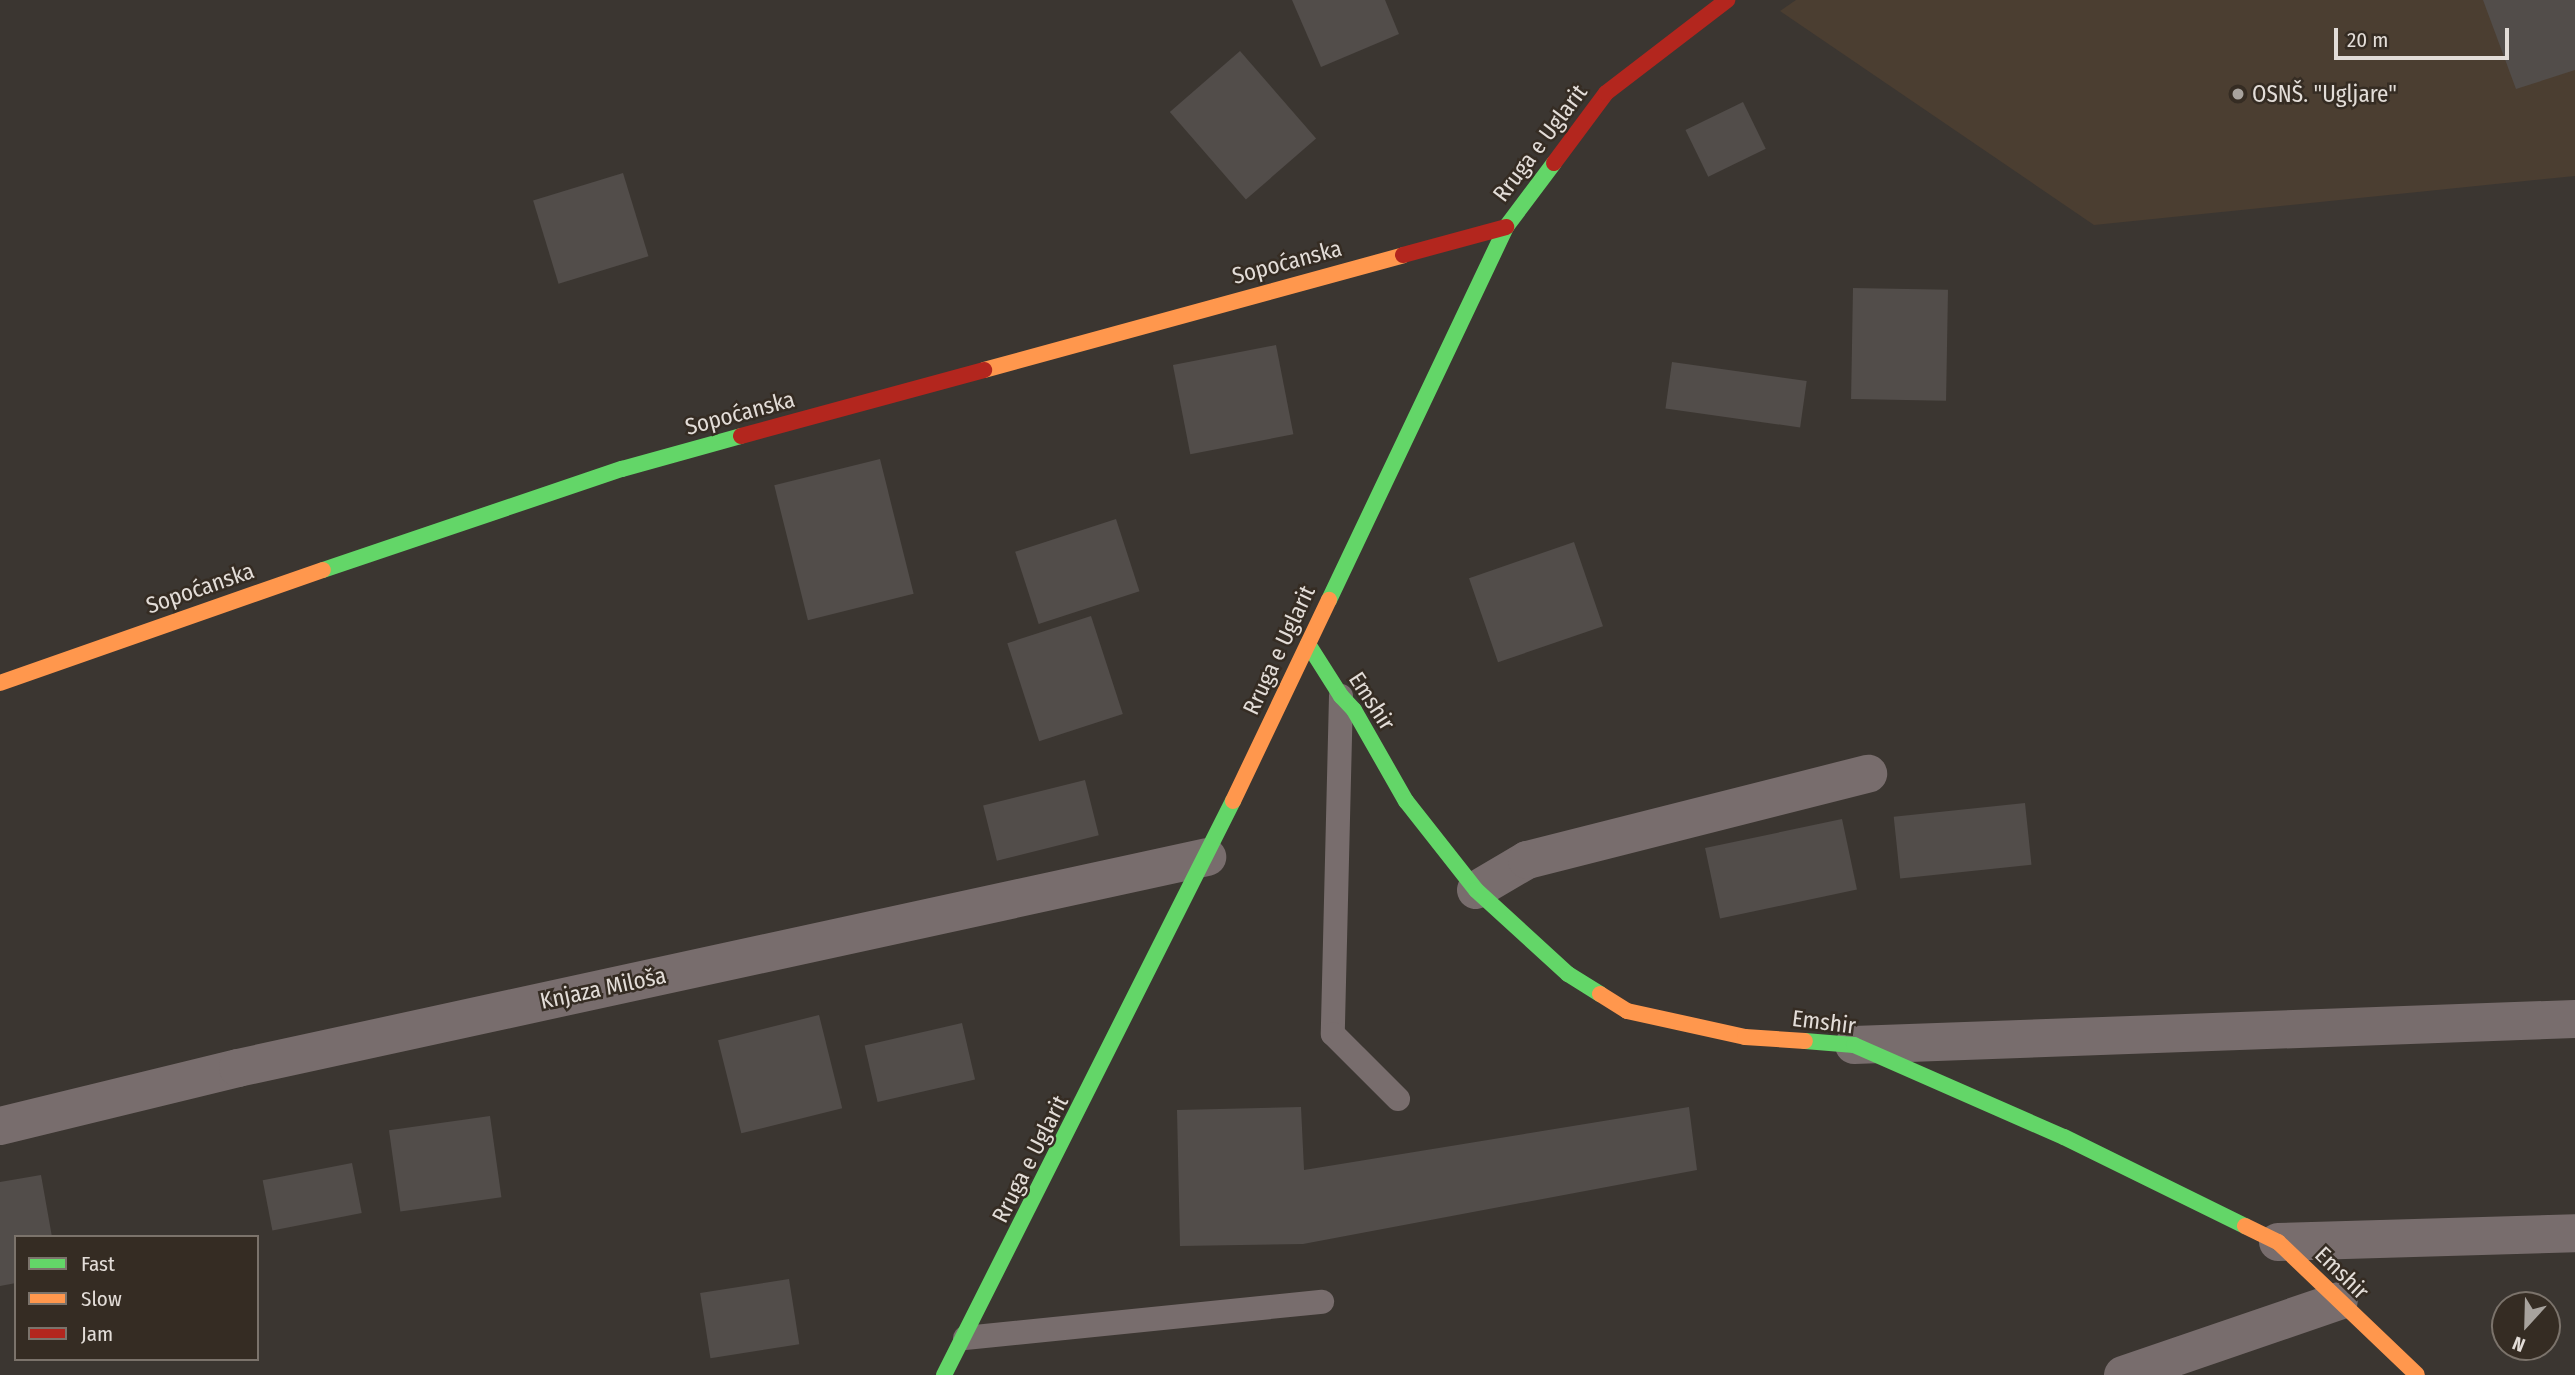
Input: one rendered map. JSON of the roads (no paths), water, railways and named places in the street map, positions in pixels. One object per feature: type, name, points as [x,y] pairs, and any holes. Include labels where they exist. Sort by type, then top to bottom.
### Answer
[{"type":"street","name":"Rruga e Uglarit","points":[[944,1375],[1207,856],[1506,227],[1606,93],[1727,0]]},
{"type":"street","name":"Sopoćanska","points":[[0,683],[245,596],[622,469],[1506,227]]},
{"type":"street","name":"Emshir","points":[[1308,643],[1341,696],[1354,710],[1406,801],[1476,890],[1568,974],[1627,1011],[1745,1037],[1854,1045],[2064,1137],[2278,1242],[2417,1375]]},
{"type":"street","points":[[1476,890],[1527,860],[1868,774]]},
{"type":"street","name":"Knjaza Miloša","points":[[0,1126],[238,1068],[1207,856]]},
{"type":"street","points":[[1854,1045],[2575,1019]]},
{"type":"street","points":[[2278,1242],[2575,1233]]},
{"type":"street","points":[[2123,1375],[2339,1301]]},
{"type":"lane","points":[[1341,696],[1332,1034],[1398,1099]]},
{"type":"lane","points":[[965,1338],[1322,1302]]},
{"type":"place","name":"OSNŠ. \"Ugljare\"","points":[[2238,94]]}]
